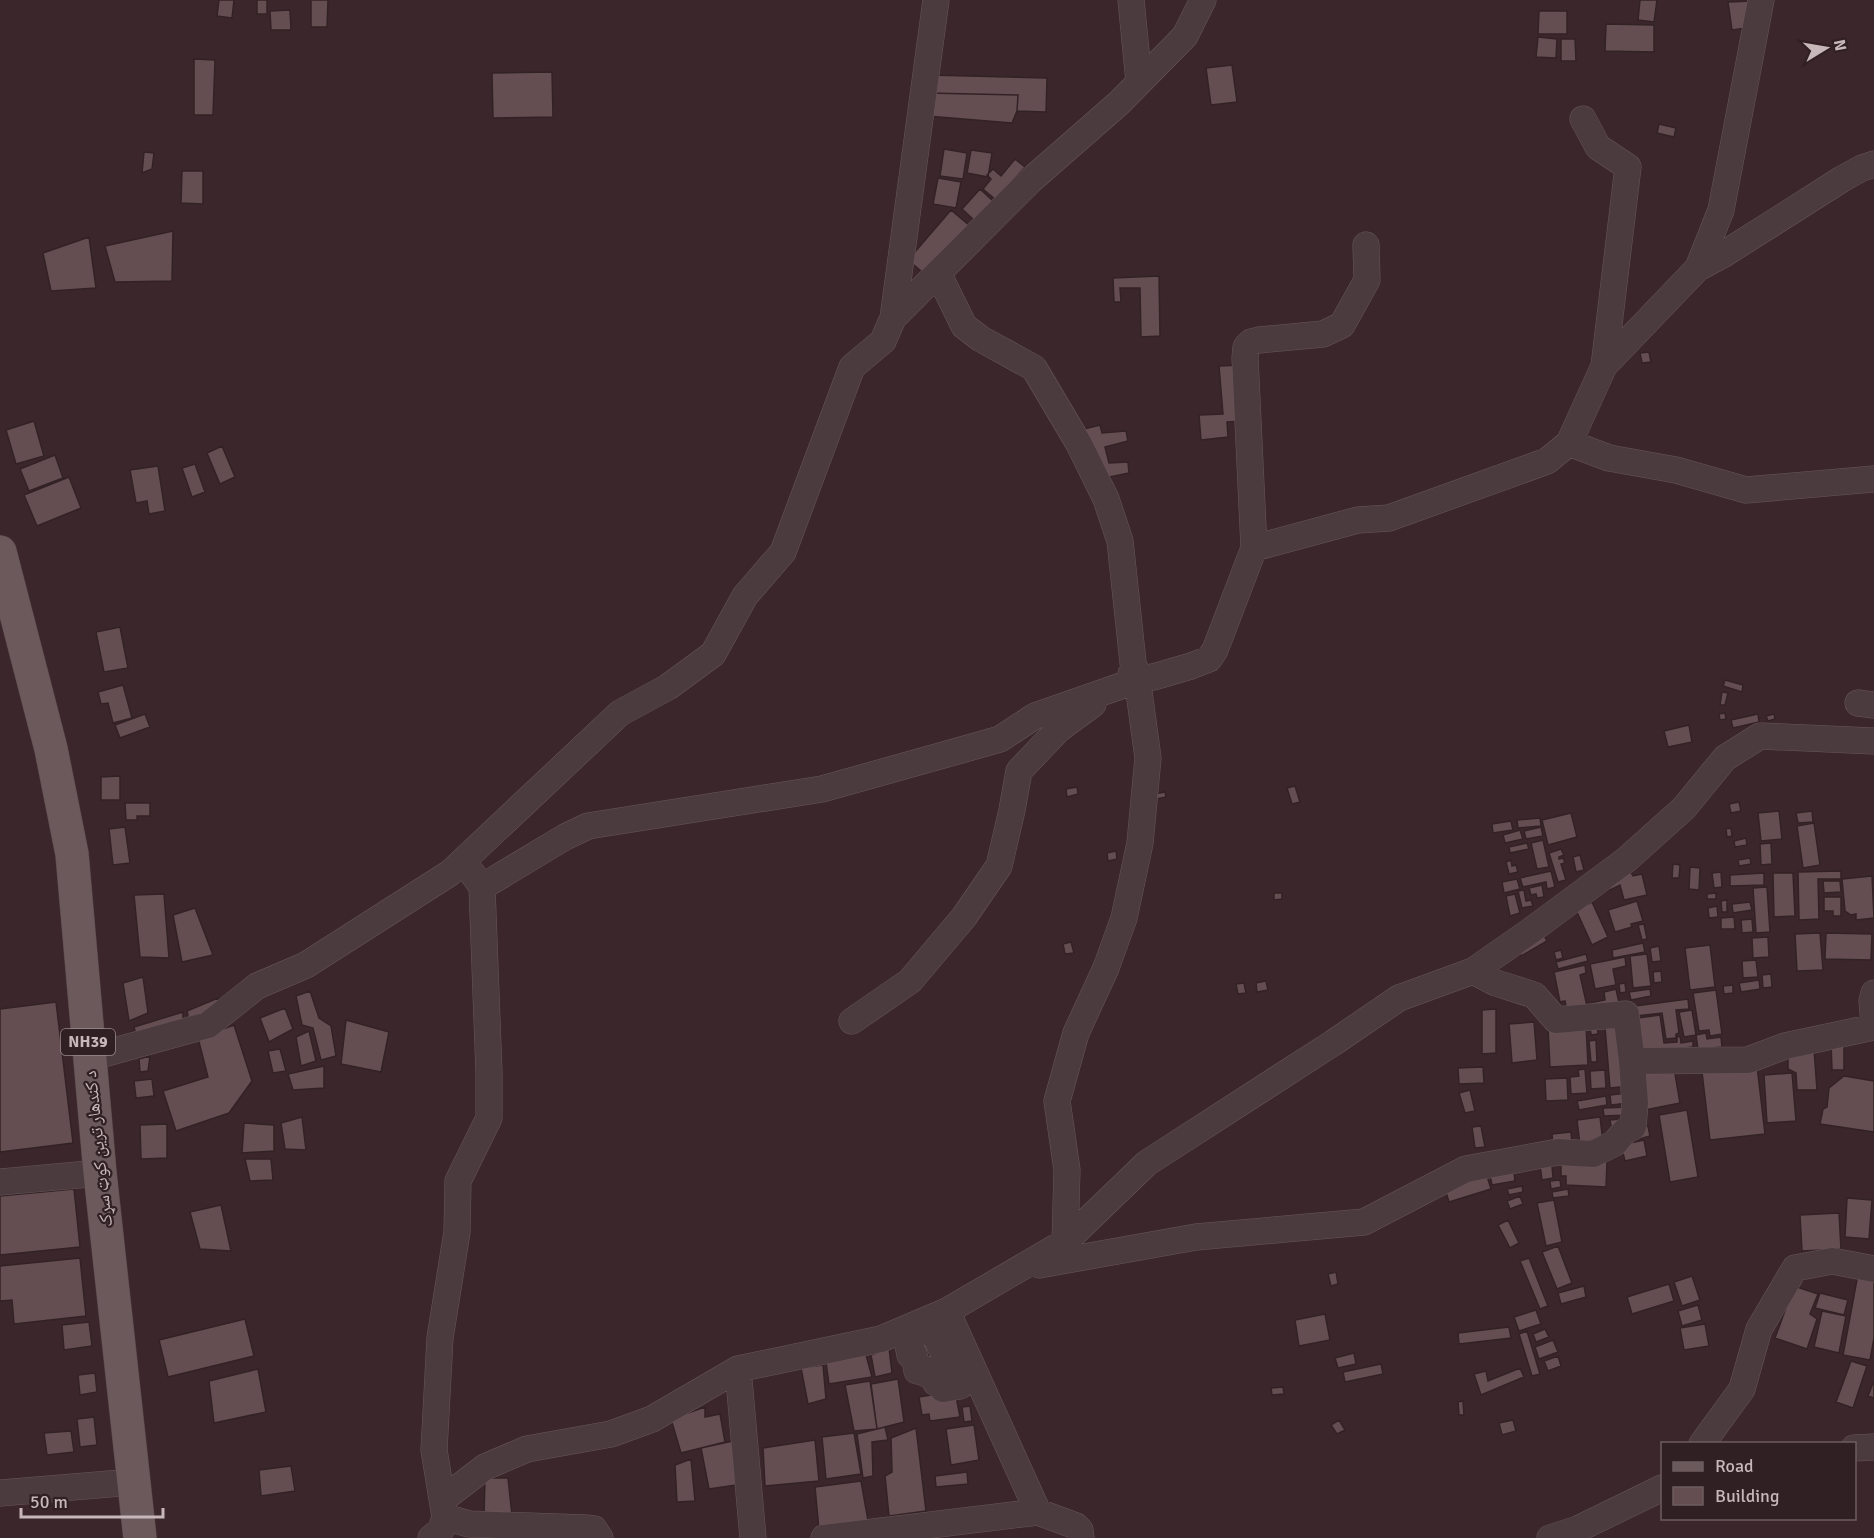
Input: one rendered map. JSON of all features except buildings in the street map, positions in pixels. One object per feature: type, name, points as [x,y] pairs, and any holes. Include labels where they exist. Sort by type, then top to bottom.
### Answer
[{"type":"main road","name":"د کندهار ترين کوټ سړک","points":[[0,552],[51,749],[72,854],[100,1173],[140,1538]]},
{"type":"street","points":[[89,1058],[208,1025],[257,986],[306,965],[450,873],[620,713],[668,687],[713,654],[745,596],[783,552],[852,367],[883,341],[892,318],[936,0]]},
{"type":"street","points":[[1131,0],[1139,82]]},
{"type":"street","points":[[892,318],[1031,180],[1119,103],[1185,36],[1203,0]]},
{"type":"street","points":[[1698,268],[1721,210],[1761,0]]},
{"type":"street","points":[[1254,548],[1358,520],[1389,518],[1547,461],[1569,443],[1604,366],[1628,167],[1598,147],[1583,119]]},
{"type":"street","points":[[1604,366],[1698,268],[1842,179],[1874,164]]},
{"type":"street","points":[[482,887],[565,837],[588,826],[822,789],[1000,739],[1035,716],[1135,681],[1209,659],[1215,650],[1254,548],[1245,370],[1246,347],[1251,342],[1259,340],[1323,334],[1342,325],[1367,280],[1366,245]]},
{"type":"street","points":[[938,273],[964,326],[981,339],[1034,368],[1079,444],[1106,499],[1120,541],[1135,681]]},
{"type":"street","points":[[1569,443],[1609,458],[1676,470],[1746,490],[1874,479]]},
{"type":"street","points":[[852,1021],[910,981],[964,917],[999,866],[1018,771],[1059,729],[1136,670],[1148,758],[1140,843],[1124,918],[1106,968],[1076,1033],[1057,1101],[1066,1170],[1065,1242]]},
{"type":"street","points":[[444,1508],[485,1467],[527,1449],[611,1434],[652,1419],[738,1369],[881,1340],[947,1311],[1065,1242],[1148,1163],[1399,998],[1473,971],[1529,933],[1626,860],[1684,808],[1725,758],[1760,736],[1874,741]]},
{"type":"street","points":[[431,1538],[441,1530],[444,1508],[434,1450],[440,1338],[457,1232],[458,1181],[489,1118],[482,887],[464,860]]},
{"type":"street","points":[[1021,1268],[1196,1237],[1364,1222],[1466,1169],[1558,1152],[1593,1154],[1615,1143],[1625,1131],[1633,1127],[1635,1103],[1626,1014],[1556,1020],[1534,995],[1496,983],[1473,971]]},
{"type":"street","points":[[1632,1061],[1748,1060],[1785,1046],[1874,1025],[1872,1001],[1874,993]]},
{"type":"street","points":[[0,1182],[100,1173]]},
{"type":"street","points":[[1703,1442],[1742,1389],[1759,1329],[1795,1268],[1832,1261],[1874,1269]]},
{"type":"street","points":[[947,1311],[1038,1512]]},
{"type":"street","points":[[738,1369],[753,1538]]},
{"type":"street","points":[[1856,1448],[1874,1447]]},
{"type":"street","points":[[0,1493],[133,1482]]},
{"type":"street","points":[[1550,1538],[1578,1529],[1661,1488]]},
{"type":"street","points":[[444,1508],[469,1524],[586,1528],[594,1530],[600,1538]]},
{"type":"street","points":[[824,1538],[1038,1512],[1076,1526],[1080,1530],[1081,1538]]}]
